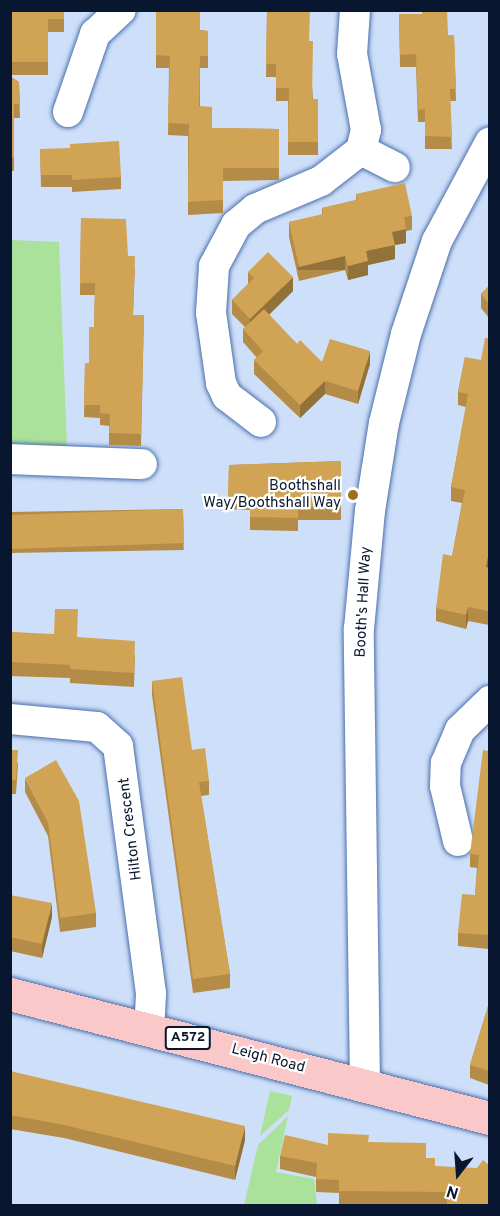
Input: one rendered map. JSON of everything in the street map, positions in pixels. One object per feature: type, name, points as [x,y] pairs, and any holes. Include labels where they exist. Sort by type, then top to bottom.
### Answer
[{"type":"main road","name":"Leigh Road","points":[[10,994],[149,1028],[489,1118]]},
{"type":"street","points":[[68,112],[91,77],[95,34],[121,10]]},
{"type":"street","points":[[261,422],[219,404],[221,383],[210,288],[223,245],[236,225],[255,209],[310,188],[361,150],[366,130],[352,54],[355,10]]},
{"type":"street","name":"Booth's Hall Way","points":[[365,1084],[359,629],[370,511],[384,423],[406,334],[437,241],[489,142]]},
{"type":"street","points":[[361,150],[395,167]]},
{"type":"street","points":[[10,459],[142,464]]},
{"type":"street","points":[[459,841],[445,786],[446,763],[460,729],[489,701]]},
{"type":"street","name":"Hilton Crescent","points":[[10,719],[97,727],[118,746],[151,994],[149,1028]]},
{"type":"green space","points":[[11,240],[59,242],[67,448],[11,448]]},
{"type":"green space","points":[[270,1091],[292,1096],[289,1110],[260,1136]]},
{"type":"green space","points":[[288,1116],[276,1172],[314,1179],[317,1205],[244,1205],[258,1145]]},
{"type":"building","points":[[10,10],[64,10],[64,19],[48,19],[48,62],[10,62]]},
{"type":"building","points":[[156,10],[200,10],[200,30],[208,31],[208,56],[200,56],[199,106],[212,107],[212,128],[279,129],[279,168],[223,168],[223,200],[188,202],[189,124],[168,123],[170,56],[156,55]]},
{"type":"building","points":[[267,10],[310,10],[309,41],[313,41],[312,99],[318,99],[318,142],[288,142],[289,88],[276,88],[276,64],[266,64]]},
{"type":"building","points":[[422,10],[447,10],[448,35],[454,35],[456,89],[450,89],[452,137],[425,136],[425,109],[418,110],[416,54],[400,55],[399,14],[422,14]]},
{"type":"building","points":[[10,76],[19,82],[20,104],[14,104],[14,157],[10,157]]},
{"type":"building","points":[[119,141],[121,177],[72,180],[72,175],[41,175],[40,149],[70,148],[70,144]]},
{"type":"building","points":[[405,183],[412,216],[404,217],[406,229],[392,232],[395,245],[366,251],[368,261],[348,266],[345,256],[299,267],[289,222],[323,214],[322,208],[357,200],[356,194]]},
{"type":"building","points":[[81,218],[126,219],[128,256],[135,256],[133,315],[144,315],[141,434],[109,433],[110,414],[100,413],[100,405],[84,405],[85,363],[89,363],[89,327],[94,327],[95,283],[80,283]]},
{"type":"building","points":[[268,252],[293,277],[250,319],[232,300],[254,278],[248,272]]},
{"type":"building","points":[[489,286],[489,304],[481,294]]},
{"type":"building","points":[[264,309],[297,344],[300,340],[322,362],[330,339],[370,351],[358,391],[325,381],[300,405],[254,360],[263,351],[243,329]]},
{"type":"building","points":[[485,338],[489,338],[489,549],[486,567],[489,568],[489,611],[468,607],[466,615],[436,608],[443,554],[452,556],[465,490],[451,487],[468,394],[458,392],[465,357],[481,360]]},
{"type":"building","points":[[341,461],[341,507],[298,507],[298,518],[250,517],[250,497],[228,496],[229,465]]},
{"type":"building","points":[[183,509],[184,543],[11,549],[10,515]]},
{"type":"building","points":[[55,609],[78,609],[77,637],[135,641],[134,673],[70,669],[70,665],[10,662],[10,632],[54,634]]},
{"type":"building","points":[[182,677],[192,750],[205,748],[209,781],[199,782],[230,974],[193,979],[152,681]]},
{"type":"building","points":[[10,750],[18,750],[16,780],[10,780]]},
{"type":"building","points":[[483,750],[489,751],[489,935],[458,933],[462,894],[475,895],[479,855],[470,854]]},
{"type":"building","points":[[56,760],[79,801],[96,913],[60,918],[48,822],[25,778]]},
{"type":"building","points":[[10,895],[52,903],[42,944],[10,937]]},
{"type":"building","points":[[489,1003],[489,1071],[470,1065]]},
{"type":"building","points":[[10,1071],[245,1126],[235,1166],[64,1125],[10,1115]]},
{"type":"building","points":[[328,1133],[369,1135],[368,1142],[426,1143],[426,1158],[435,1158],[435,1166],[477,1168],[483,1160],[489,1165],[489,1206],[447,1206],[447,1192],[339,1191],[339,1180],[316,1179],[317,1163],[280,1156],[285,1135],[328,1145]]},
{"type":"place","name":"Boothshall Way/Boothshall Way","points":[[353,495]]}]
